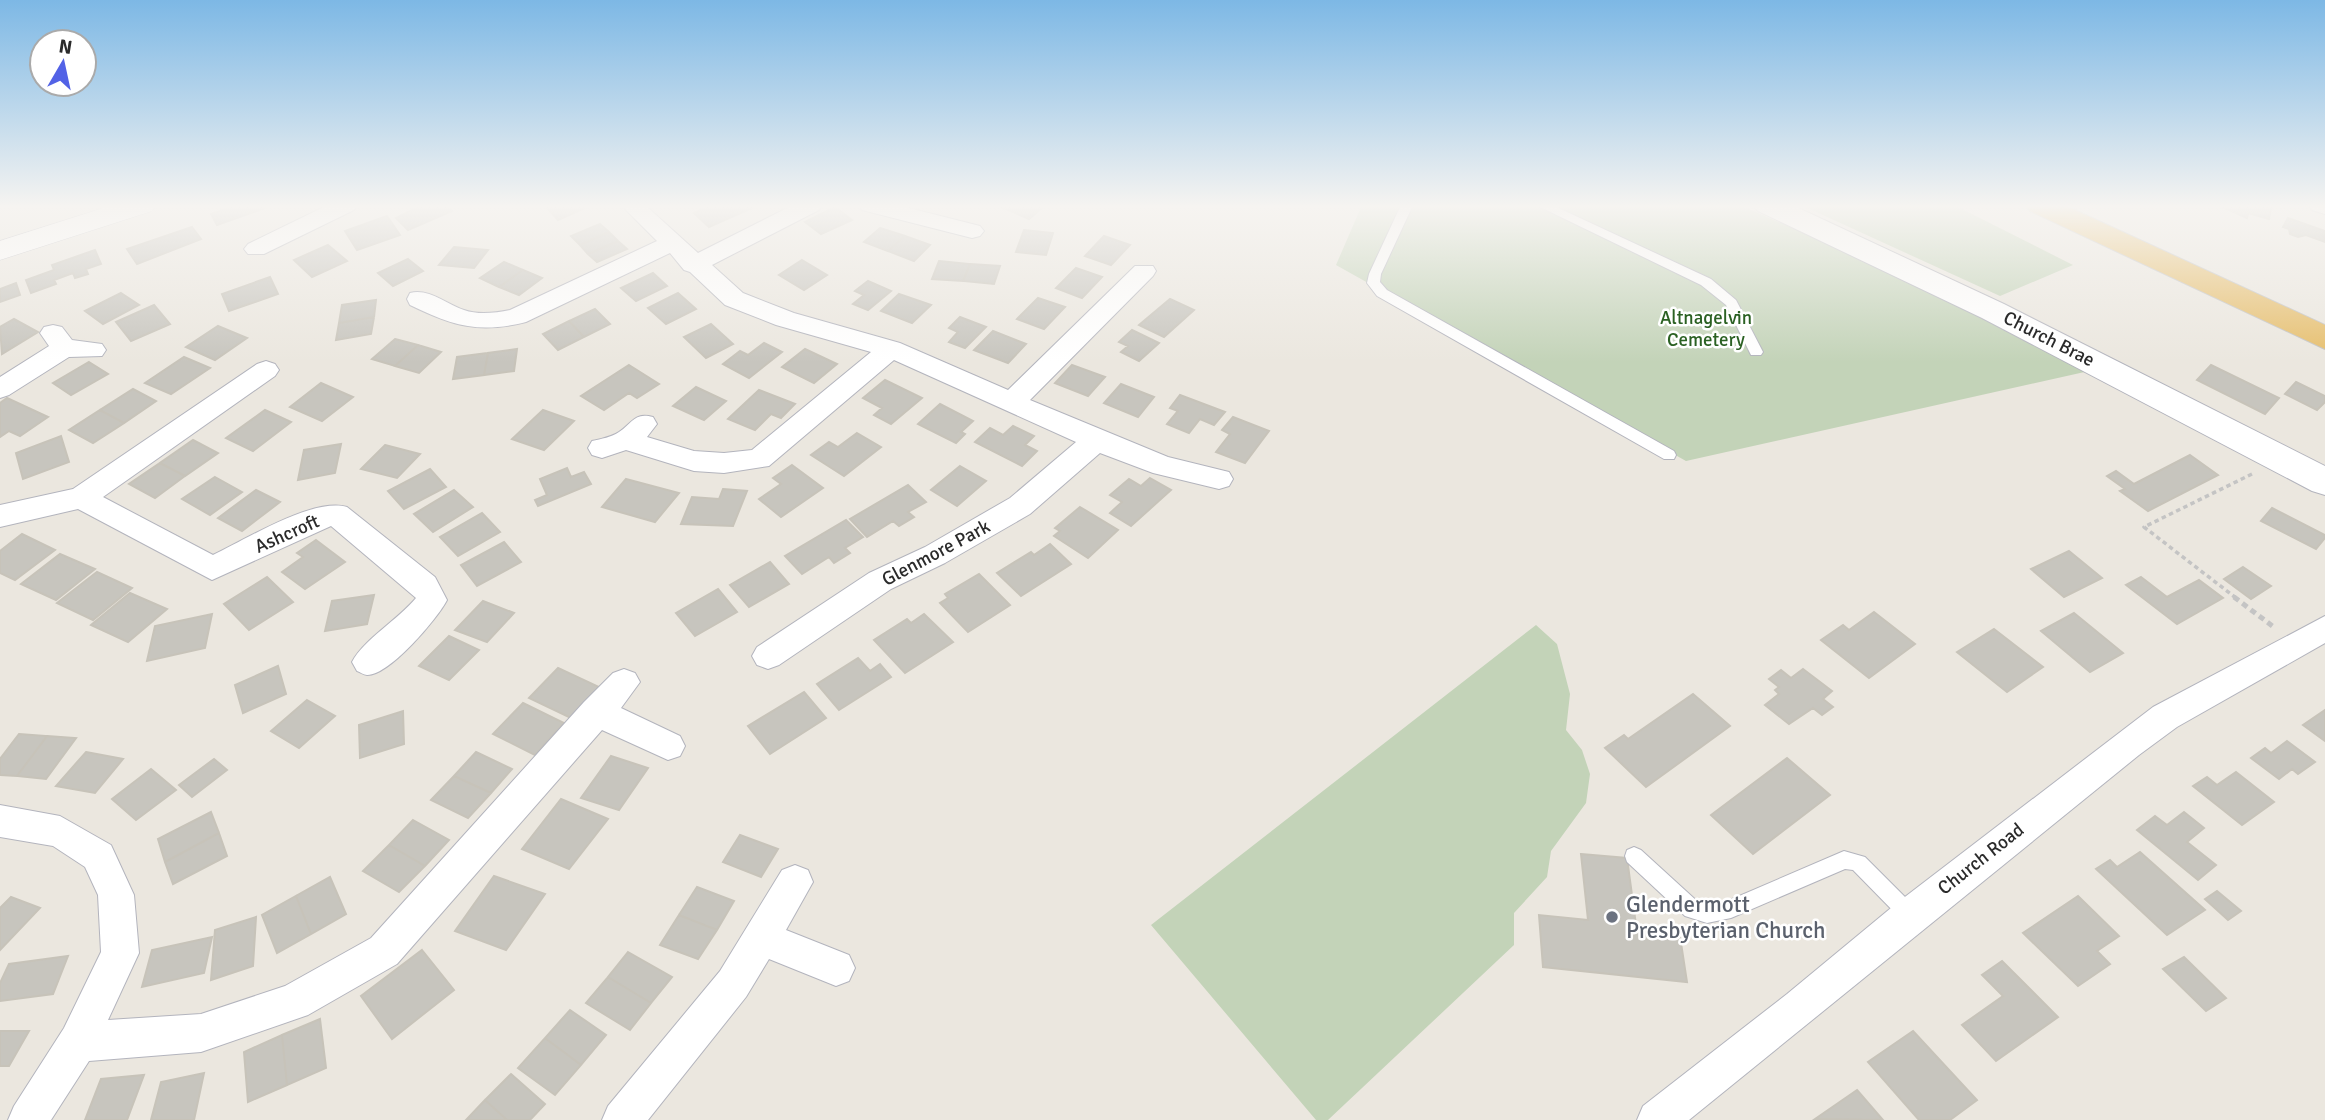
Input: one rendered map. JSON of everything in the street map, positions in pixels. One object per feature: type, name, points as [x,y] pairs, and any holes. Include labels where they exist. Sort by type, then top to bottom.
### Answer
[{"type":"highway","points":[[2152,257],[2325,338]]},
{"type":"main road","name":"Church Brae","points":[[1879,257],[1993,311],[2284,458],[2325,482]]},
{"type":"street","points":[[419,299],[469,322],[495,322],[517,316],[641,257]]},
{"type":"street","points":[[685,257],[734,299],[785,319],[891,349],[1097,440],[1163,466],[1219,479]]},
{"type":"street","points":[[693,265],[708,257]]},
{"type":"street","points":[[1012,402],[1144,271]]},
{"type":"street","points":[[0,389],[59,341],[93,350]]},
{"type":"street","points":[[602,448],[636,432],[650,450],[694,461],[724,463],[760,460],[891,349]]},
{"type":"street","points":[[0,516],[81,498],[260,380]]},
{"type":"street","name":"Glenmore Park","points":[[768,656],[880,582],[935,555],[1020,506],[1097,440]]},
{"type":"street","name":"Ashcroft","points":[[81,498],[212,568],[321,517],[337,514],[424,585],[432,600],[411,626],[368,662]]},
{"type":"street","name":"Church Road","points":[[1657,1120],[1801,1007],[1910,915],[2165,717],[2310,636]]},
{"type":"street","points":[[78,1042],[201,1033],[294,1002],[384,951],[624,682]]},
{"type":"street","points":[[596,712],[668,746]]},
{"type":"street","points":[[0,821],[60,831],[98,856],[116,895],[120,953],[78,1042],[28,1120]]},
{"type":"street","points":[[622,1120],[733,984],[795,882]]},
{"type":"street","points":[[761,938],[836,968]]},
{"type":"lane","points":[[1383,257],[1373,283],[1382,293],[1669,455]]},
{"type":"lane","points":[[1653,257],[1706,282],[1731,303],[1755,352]]},
{"type":"lane","points":[[1634,856],[1692,910],[1707,914],[1724,912],[1844,860],[1857,863],[1910,915]]},
{"type":"path","points":[[2284,458],[2144,527],[2310,636]]},
{"type":"green space","name":"Altnagelvin Cemetery","points":[[1339,257],[1858,257],[1972,308],[2089,371],[1686,461],[1336,265]]},
{"type":"green space","points":[[1915,257],[2058,257],[2073,265],[2000,296]]},
{"type":"green space","points":[[1536,625],[1557,644],[1570,694],[1566,730],[1582,750],[1590,774],[1586,803],[1551,851],[1547,877],[1514,913],[1514,945],[1328,1120],[1316,1120],[1151,925]]},
{"type":"building","points":[[74,257],[98,257],[101,264],[86,269],[88,274],[75,278],[73,273],[54,280],[56,284],[31,293],[26,280],[54,270],[52,265]]},
{"type":"building","points":[[133,257],[154,257],[137,264]]},
{"type":"building","points":[[300,257],[343,257],[347,261],[312,277],[294,260]]},
{"type":"building","points":[[445,257],[482,257],[474,268],[439,265]]},
{"type":"building","points":[[592,257],[608,257],[597,262]]},
{"type":"building","points":[[1089,257],[1118,257],[1111,265]]},
{"type":"building","points":[[408,259],[423,271],[393,286],[378,273]]},
{"type":"building","points":[[802,260],[827,275],[804,290],[779,275]]},
{"type":"building","points":[[939,261],[970,264],[963,281],[932,279]]},
{"type":"building","points":[[504,262],[523,270],[499,287],[480,278]]},
{"type":"building","points":[[970,264],[1000,266],[994,284],[963,281]]},
{"type":"building","points":[[1076,268],[1102,277],[1082,298],[1056,288]]},
{"type":"building","points":[[523,270],[542,278],[519,295],[499,287]]},
{"type":"building","points":[[653,273],[667,286],[636,301],[621,288]]},
{"type":"building","points":[[270,277],[278,294],[229,311],[222,294]]},
{"type":"building","points":[[868,281],[891,291],[868,310],[853,304],[864,295],[855,291]]},
{"type":"building","points":[[16,283],[20,295],[0,302],[0,289]]},
{"type":"building","points":[[121,293],[139,305],[103,324],[85,311]]},
{"type":"building","points":[[678,293],[696,309],[666,324],[648,308]]},
{"type":"building","points":[[899,294],[931,305],[912,323],[881,311]]},
{"type":"building","points":[[1038,298],[1065,307],[1044,329],[1017,319]]},
{"type":"building","points":[[1170,299],[1194,310],[1164,337],[1139,325]]},
{"type":"building","points":[[376,300],[374,317],[339,323],[342,305]]},
{"type":"building","points":[[154,305],[170,324],[131,341],[116,322]]},
{"type":"building","points":[[595,309],[610,324],[584,337],[569,321]]},
{"type":"building","points":[[374,317],[371,334],[336,340],[339,323]]},
{"type":"building","points":[[960,317],[986,327],[965,348],[949,342],[958,332],[949,328]]},
{"type":"building","points":[[14,319],[38,332],[2,354],[0,327]]},
{"type":"building","points":[[569,321],[584,337],[558,350],[543,334]]},
{"type":"building","points":[[711,324],[733,344],[706,358],[684,337]]},
{"type":"building","points":[[218,326],[247,338],[215,360],[186,347]]},
{"type":"building","points":[[1132,330],[1159,343],[1139,361],[1121,352],[1128,346],[1119,342]]},
{"type":"building","points":[[993,331],[1026,344],[1008,363],[974,350]]},
{"type":"building","points":[[395,339],[418,345],[395,366],[372,359]]},
{"type":"building","points":[[764,343],[782,352],[749,378],[723,364],[740,351],[748,355]]},
{"type":"building","points":[[418,345],[441,352],[419,373],[395,366]]},
{"type":"building","points":[[517,349],[514,371],[484,375],[488,353]]},
{"type":"building","points":[[805,349],[837,364],[814,383],[782,367]]},
{"type":"building","points":[[488,353],[484,375],[453,379],[457,357]]},
{"type":"building","points":[[184,357],[210,368],[171,394],[145,383]]},
{"type":"building","points":[[89,362],[108,374],[71,395],[53,383]]},
{"type":"building","points":[[629,365],[659,384],[637,398],[629,393],[604,410],[581,396]]},
{"type":"building","points":[[1072,365],[1105,377],[1088,396],[1055,383]]},
{"type":"building","points":[[2211,365],[2279,398],[2265,414],[2197,380]]},
{"type":"building","points":[[885,380],[922,398],[891,424],[874,415],[882,408],[863,398]]},
{"type":"building","points":[[2296,382],[2325,396],[2325,402],[2317,410],[2285,394]]},
{"type":"building","points":[[321,383],[353,397],[322,421],[290,407]]},
{"type":"building","points":[[1121,384],[1154,397],[1138,417],[1104,403]]},
{"type":"building","points":[[696,387],[726,401],[704,420],[673,406]]},
{"type":"building","points":[[133,389],[156,401],[124,423],[100,410]]},
{"type":"building","points":[[759,390],[795,404],[781,418],[771,414],[755,430],[728,419]]},
{"type":"building","points":[[1180,395],[1225,412],[1214,425],[1200,419],[1189,433],[1167,424],[1178,411],[1170,408]]},
{"type":"building","points":[[7,398],[48,417],[20,436],[9,431],[0,437],[0,403]]},
{"type":"building","points":[[940,404],[973,421],[961,432],[965,434],[956,443],[918,424]]},
{"type":"building","points":[[100,410],[124,423],[93,443],[69,430]]},
{"type":"building","points":[[265,410],[291,422],[253,451],[226,438]]},
{"type":"building","points":[[543,410],[574,421],[544,450],[512,439]]},
{"type":"building","points":[[1233,417],[1269,431],[1245,463],[1216,452],[1230,434],[1222,430]]},
{"type":"building","points":[[1013,426],[1034,436],[1025,445],[1037,451],[1022,466],[975,442],[990,428],[1003,435]]},
{"type":"building","points":[[857,433],[881,447],[844,476],[811,455],[829,442],[838,447]]},
{"type":"building","points":[[61,436],[69,462],[23,479],[16,453]]},
{"type":"building","points":[[193,440],[218,453],[185,476],[160,463]]},
{"type":"building","points":[[341,444],[335,473],[298,480],[304,450]]},
{"type":"building","points":[[385,445],[420,454],[397,478],[361,469]]},
{"type":"building","points":[[2190,455],[2218,475],[2148,511],[2120,491],[2125,489],[2107,476],[2116,471],[2134,484]]},
{"type":"building","points":[[160,463],[185,476],[155,498],[129,484]]},
{"type":"building","points":[[792,465],[823,488],[781,517],[759,499],[781,484],[773,478]]},
{"type":"building","points":[[960,466],[986,481],[957,506],[931,490]]},
{"type":"building","points":[[567,468],[571,477],[584,472],[591,484],[538,506],[535,500],[547,495],[540,479]]},
{"type":"building","points":[[430,469],[446,487],[404,509],[388,491]]},
{"type":"building","points":[[215,477],[242,492],[210,515],[182,499]]},
{"type":"building","points":[[1150,478],[1171,490],[1131,526],[1110,513],[1122,502],[1110,495],[1129,479],[1141,486]]},
{"type":"building","points":[[626,479],[679,493],[655,522],[602,507]]},
{"type":"building","points":[[908,485],[926,502],[908,512],[914,517],[899,526],[893,521],[867,537],[850,519]]},
{"type":"building","points":[[723,489],[747,491],[733,526],[681,524],[692,497],[719,499]]},
{"type":"building","points":[[256,490],[280,502],[242,531],[218,518]]},
{"type":"building","points":[[454,490],[473,507],[433,532],[414,514]]},
{"type":"building","points":[[1080,507],[1118,530],[1088,558],[1054,536],[1060,531],[1055,528]]},
{"type":"building","points":[[2272,508],[2325,535],[2325,538],[2316,549],[2261,521]]},
{"type":"building","points":[[482,513],[500,532],[458,556],[440,537]]},
{"type":"building","points":[[846,520],[863,537],[845,548],[850,553],[834,563],[829,557],[802,574],[785,556]]},
{"type":"building","points":[[22,534],[55,550],[15,580],[0,573],[0,551]]},
{"type":"building","points":[[316,540],[345,562],[305,589],[282,572],[303,557],[297,553]]},
{"type":"building","points":[[504,542],[521,562],[477,586],[461,565]]},
{"type":"building","points":[[1050,544],[1071,564],[1021,596],[997,573],[1031,552],[1034,555]]},
{"type":"building","points":[[2069,551],[2102,578],[2064,597],[2031,569]]},
{"type":"building","points":[[60,554],[95,569],[56,600],[21,584]]},
{"type":"building","points":[[770,562],[789,584],[749,607],[730,585]]},
{"type":"building","points":[[2243,567],[2271,586],[2251,599],[2224,579]]},
{"type":"building","points":[[97,572],[132,588],[93,620],[57,603]]},
{"type":"building","points":[[979,574],[1010,605],[968,632],[940,603],[948,598],[945,594]]},
{"type":"building","points":[[267,577],[293,602],[249,630],[224,604]]},
{"type":"building","points":[[2141,577],[2167,597],[2199,580],[2223,598],[2177,624],[2126,585]]},
{"type":"building","points":[[718,589],[737,612],[695,636],[676,613]]},
{"type":"building","points":[[130,593],[167,609],[128,642],[91,625]]},
{"type":"building","points":[[374,595],[367,624],[325,631],[332,601]]},
{"type":"building","points":[[483,601],[514,613],[487,642],[455,630]]},
{"type":"building","points":[[1874,612],[1915,644],[1869,678],[1821,640],[1843,625],[1849,630]]},
{"type":"building","points":[[2074,613],[2123,653],[2090,672],[2041,631]]},
{"type":"building","points":[[212,614],[205,648],[147,661],[155,626]]},
{"type":"building","points":[[924,614],[953,642],[905,673],[874,640],[907,619],[911,623]]},
{"type":"building","points":[[1994,629],[2043,667],[2007,692],[1957,652]]},
{"type":"building","points":[[449,636],[479,650],[449,680],[419,666]]},
{"type":"building","points":[[858,658],[870,671],[880,664],[891,677],[839,710],[817,684]]},
{"type":"building","points":[[278,666],[286,694],[243,713],[235,685]]},
{"type":"building","points":[[558,668],[599,687],[571,718],[529,698]]},
{"type":"building","points":[[1803,669],[1832,691],[1823,699],[1833,707],[1822,715],[1813,708],[1789,724],[1765,705],[1779,694],[1775,690],[1779,687],[1769,679],[1781,670],[1791,678]]},
{"type":"building","points":[[804,692],[826,718],[770,754],[748,726]]},
{"type":"building","points":[[1693,694],[1730,726],[1646,787],[1605,748],[1624,735],[1628,739]]},
{"type":"building","points":[[307,700],[335,716],[299,748],[271,731]]},
{"type":"building","points":[[523,703],[564,723],[535,755],[493,734]]},
{"type":"building","points":[[2325,710],[2325,741],[2303,725]]},
{"type":"building","points":[[403,711],[404,744],[360,758],[359,725]]},
{"type":"building","points":[[19,734],[47,736],[17,776],[0,775],[0,759]]},
{"type":"building","points":[[47,736],[76,738],[46,779],[17,776]]},
{"type":"building","points":[[2287,741],[2315,762],[2298,774],[2292,769],[2279,779],[2251,758],[2265,748],[2271,753]]},
{"type":"building","points":[[86,752],[123,759],[95,793],[56,786]]},
{"type":"building","points":[[476,752],[512,769],[491,793],[454,776]]},
{"type":"building","points":[[611,756],[648,768],[619,810],[581,798]]},
{"type":"building","points":[[1787,758],[1830,795],[1753,854],[1711,815]]},
{"type":"building","points":[[214,759],[227,770],[192,797],[179,785]]},
{"type":"building","points":[[151,769],[176,790],[136,820],[112,799]]},
{"type":"building","points":[[2236,772],[2274,802],[2242,825],[2193,786],[2207,777],[2217,785]]},
{"type":"building","points":[[454,776],[491,793],[468,818],[431,800]]},
{"type":"building","points":[[561,799],[608,819],[569,869],[522,849]]},
{"type":"building","points":[[211,812],[219,833],[165,862],[158,839]]},
{"type":"building","points":[[2184,812],[2204,828],[2187,842],[2216,865],[2198,880],[2137,830],[2155,816],[2167,825]]},
{"type":"building","points":[[413,820],[449,840],[425,866],[389,845]]},
{"type":"building","points":[[219,833],[227,856],[173,884],[165,862]]},
{"type":"building","points":[[740,835],[778,849],[761,877],[723,862]]},
{"type":"building","points":[[389,845],[425,866],[399,892],[363,871]]},
{"type":"building","points":[[2140,852],[2205,910],[2167,935],[2096,869],[2110,860],[2117,867]]},
{"type":"building","name":"Glendermott Presbyterian Church","points":[[1581,854],[1627,858],[1636,925],[1679,930],[1687,982],[1543,967],[1539,915],[1588,920]]},
{"type":"building","points":[[494,876],[545,894],[506,950],[455,931]]},
{"type":"building","points":[[330,877],[346,914],[311,934],[296,896]]},
{"type":"building","points":[[697,887],[734,901],[717,930],[679,915]]},
{"type":"building","points":[[2217,891],[2241,911],[2228,920],[2205,899]]},
{"type":"building","points":[[296,896],[311,934],[277,953],[262,915]]},
{"type":"building","points":[[2078,896],[2119,936],[2097,951],[2110,964],[2078,986],[2023,933]]},
{"type":"building","points":[[11,897],[40,908],[0,950],[0,908]]},
{"type":"building","points":[[679,915],[717,930],[698,959],[660,945]]},
{"type":"building","points":[[256,917],[253,966],[211,980],[215,930]]},
{"type":"building","points":[[212,937],[204,973],[142,987],[152,950]]},
{"type":"building","points":[[422,950],[454,990],[392,1039],[361,996]]},
{"type":"building","points":[[628,952],[672,977],[651,1003],[608,977]]},
{"type":"building","points":[[68,956],[53,994],[0,1001],[0,983],[9,964]]},
{"type":"building","points":[[2184,957],[2226,998],[2206,1011],[2163,969]]},
{"type":"building","points":[[2002,961],[2058,1017],[1996,1061],[1962,1025],[2003,996],[1982,975]]},
{"type":"building","points":[[608,977],[651,1003],[630,1030],[586,1003]]},
{"type":"building","points":[[570,1010],[606,1035],[581,1065],[545,1038]]},
{"type":"building","points":[[320,1019],[326,1068],[287,1085],[282,1035]]},
{"type":"building","points":[[0,1031],[29,1031],[9,1066],[0,1066]]},
{"type":"building","points":[[1913,1031],[1977,1100],[1950,1120],[1919,1120],[1868,1062]]},
{"type":"building","points":[[282,1035],[287,1085],[248,1102],[244,1052]]},
{"type":"building","points":[[545,1038],[581,1065],[555,1095],[518,1068]]},
{"type":"building","points":[[204,1073],[194,1120],[151,1120],[161,1082]]},
{"type":"building","points":[[511,1074],[545,1104],[530,1120],[507,1120],[485,1100]]},
{"type":"building","points":[[144,1075],[127,1120],[85,1120],[101,1079]]},
{"type":"building","points":[[1857,1090],[1883,1120],[1815,1119]]},
{"type":"building","points":[[485,1100],[507,1120],[466,1120]]},
{"type":"place","name":"Glendermott Presbyterian Church","points":[[1612,917]]}]
